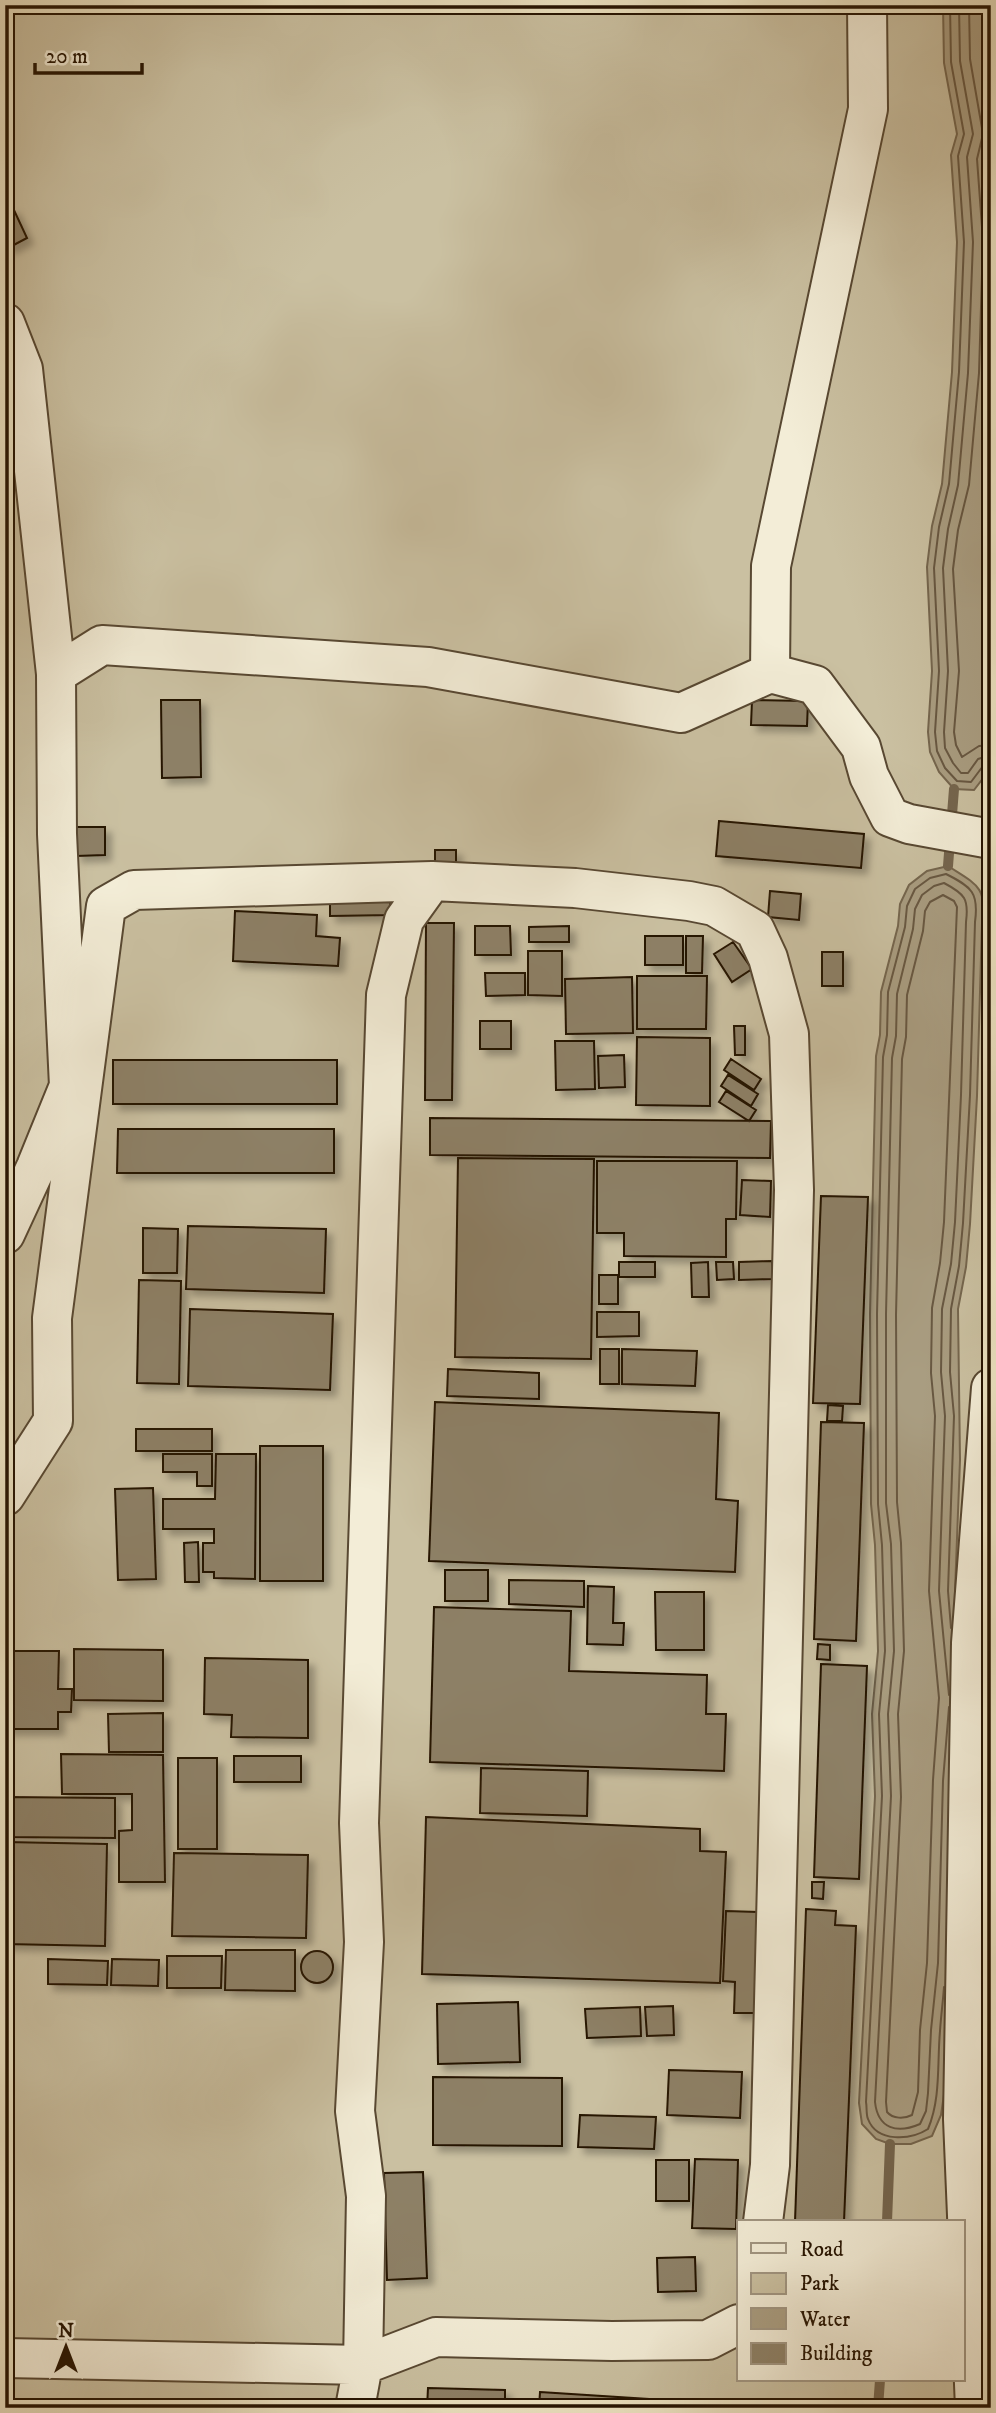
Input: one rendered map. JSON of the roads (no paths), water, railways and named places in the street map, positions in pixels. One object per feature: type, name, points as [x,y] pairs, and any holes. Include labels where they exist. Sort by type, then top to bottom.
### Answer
[{"type":"street","points":[[770,673],[771,566],[867,109],[867,5]]},
{"type":"street","points":[[5,324],[23,369],[57,674],[57,834],[69,1086],[5,1234]]},
{"type":"street","points":[[57,674],[102,645],[428,667],[681,713],[770,673],[815,685],[861,747],[869,776],[890,817],[909,824],[991,839]]},
{"type":"street","points":[[355,2408],[363,2365],[366,2196],[355,2111],[364,1942],[359,1823],[386,995],[404,920],[432,881]]},
{"type":"street","points":[[5,1496],[54,1421],[52,1318],[106,906],[134,890],[432,881],[575,888],[714,906],[755,930],[768,958],[789,1034],[794,1190],[770,2165],[764,2220]]},
{"type":"street","points":[[975,2408],[963,2119],[971,1643],[991,1388]]},
{"type":"street","points":[[5,2358],[363,2365],[436,2337],[708,2340],[737,2324]]},
{"type":"water","points":[[943,5],[991,5],[991,763],[974,790],[954,789],[939,772],[930,752],[928,732],[932,671],[927,567],[932,526],[942,484],[952,372],[957,242],[951,155],[957,134],[944,63]]},
{"type":"water","points":[[948,866],[978,888],[983,901],[983,911],[970,1224],[958,1309],[960,1460],[944,2095],[941,2115],[932,2136],[911,2144],[890,2144],[876,2139],[862,2124],[859,2103],[875,1796],[872,1714],[878,1651],[871,1504],[870,1314],[876,1056],[880,1035],[881,992],[898,926],[900,904],[909,885],[927,871]]},
{"type":"waterway","points":[[948,866],[954,789]]},
{"type":"waterway","points":[[887,2220],[890,2144]]},
{"type":"waterway","points":[[878,2408],[880,2382]]}]
